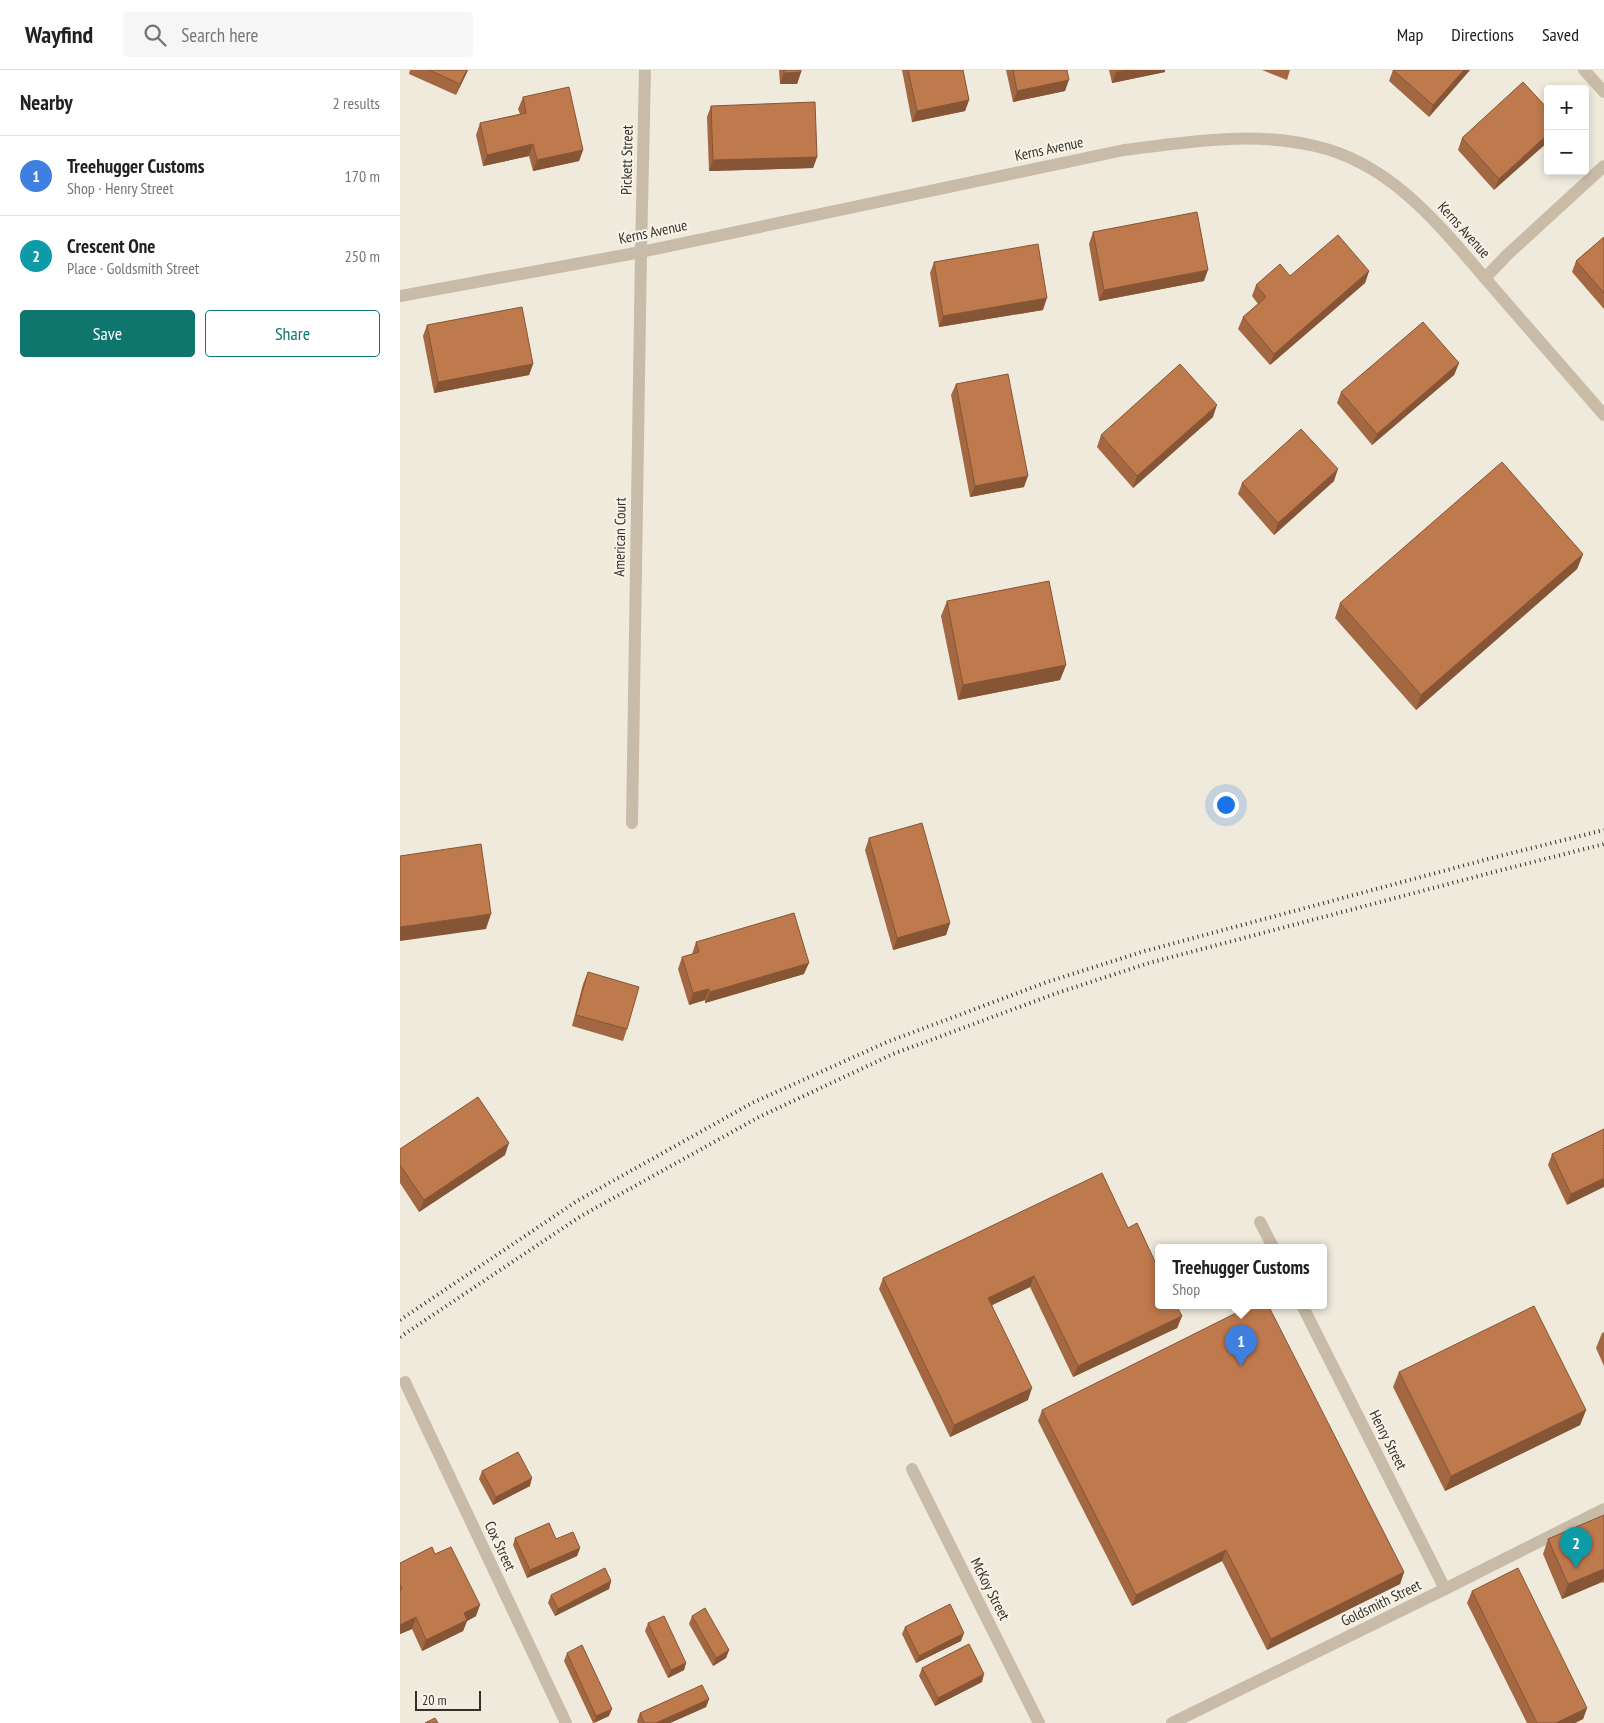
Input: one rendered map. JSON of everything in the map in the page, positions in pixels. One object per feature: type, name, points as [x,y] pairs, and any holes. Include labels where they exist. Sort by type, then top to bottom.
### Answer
[{"type":"street","name":"Pickett Street","points":[[641,252],[645,70]]},
{"type":"street","points":[[1584,70],[1604,92]]},
{"type":"street","name":"Kerns Avenue","points":[[400,296],[641,252],[1124,150],[1192,141],[1254,138],[1285,140],[1317,146],[1348,157],[1376,171],[1397,185],[1458,246],[1604,415]]},
{"type":"street","points":[[1485,278],[1507,255],[1604,166]]},
{"type":"street","name":"American Court","points":[[632,823],[641,252]]},
{"type":"street","points":[[1260,1222],[1271,1244]]},
{"type":"street","name":"Henry Street","points":[[1304,1309],[1445,1590]]},
{"type":"street","name":"Cox Street","points":[[405,1382],[566,1723]]},
{"type":"street","name":"McKoy Street","points":[[912,1469],[1039,1723]]},
{"type":"street","name":"Goldsmith Street","points":[[1172,1723],[1445,1590],[1604,1509]]},
{"type":"building","points":[[429,70],[467,70],[460,84]]},
{"type":"building","points":[[784,70],[801,70],[801,72],[784,73]]},
{"type":"building","points":[[908,70],[963,70],[969,100],[917,111]]},
{"type":"building","points":[[1013,70],[1067,70],[1069,80],[1017,91]]},
{"type":"building","points":[[1393,70],[1464,70],[1433,105]]},
{"type":"building","points":[[1523,82],[1544,105],[1544,138],[1499,179],[1462,138]]},
{"type":"building","points":[[569,87],[583,150],[537,160],[533,144],[487,155],[480,123],[526,113],[523,97]]},
{"type":"building","points":[[815,102],[817,157],[713,160],[711,106]]},
{"type":"building","points":[[1197,212],[1208,270],[1104,290],[1093,232]]},
{"type":"building","points":[[1338,235],[1369,271],[1274,354],[1243,317],[1266,297],[1256,285],[1280,264],[1290,276]]},
{"type":"building","points":[[1604,237],[1604,293],[1576,261]]},
{"type":"building","points":[[1038,244],[1047,298],[943,316],[934,262]]},
{"type":"building","points":[[522,307],[533,364],[438,382],[427,325]]},
{"type":"building","points":[[1423,322],[1459,363],[1377,434],[1341,392]]},
{"type":"building","points":[[1180,364],[1217,405],[1137,476],[1101,435]]},
{"type":"building","points":[[1008,374],[1028,476],[975,486],[956,384]]},
{"type":"building","points":[[1301,429],[1338,469],[1278,523],[1242,483]]},
{"type":"building","points":[[1502,462],[1583,554],[1421,695],[1340,603]]},
{"type":"building","points":[[1049,581],[1066,665],[963,685],[947,601]]},
{"type":"building","points":[[922,823],[950,923],[897,938],[869,838]]},
{"type":"building","points":[[481,844],[491,914],[400,927],[400,856]]},
{"type":"building","points":[[794,913],[809,963],[710,992],[709,989],[693,993],[682,957],[699,952],[696,942]]},
{"type":"building","points":[[588,972],[639,987],[627,1029],[576,1015]]},
{"type":"building","points":[[478,1097],[509,1143],[424,1200],[400,1165],[400,1149]]},
{"type":"building","points":[[1604,1129],[1604,1178],[1571,1194],[1552,1154]]},
{"type":"building","points":[[1102,1173],[1128,1228],[1137,1223],[1155,1262],[1155,1309],[1178,1309],[1182,1316],[1078,1366],[1034,1276],[988,1298],[1032,1388],[954,1425],[883,1278]]},
{"type":"building","points":[[1534,1306],[1586,1410],[1451,1476],[1399,1372]]},
{"type":"building","points":[[1244,1309],[1270,1309],[1404,1572],[1271,1639],[1226,1550],[1136,1595],[1042,1410]]},
{"type":"building","points":[[518,1452],[532,1478],[496,1497],[482,1471]]},
{"type":"building","points":[[1604,1515],[1604,1569],[1568,1584],[1548,1539]]},
{"type":"building","points":[[549,1523],[556,1539],[573,1532],[580,1548],[530,1570],[515,1538]]},
{"type":"building","points":[[432,1547],[435,1554],[451,1547],[480,1605],[464,1613],[467,1620],[426,1640],[416,1617],[400,1625],[400,1590],[402,1589],[400,1584],[400,1563]]},
{"type":"building","points":[[605,1568],[611,1581],[558,1609],[551,1595]]},
{"type":"building","points":[[1518,1568],[1587,1708],[1556,1723],[1537,1723],[1472,1591]]},
{"type":"building","points":[[950,1604],[964,1633],[919,1656],[905,1627]]},
{"type":"building","points":[[705,1608],[729,1650],[716,1658],[692,1616]]},
{"type":"building","points":[[664,1616],[686,1663],[671,1670],[648,1623]]},
{"type":"building","points":[[969,1644],[984,1674],[938,1698],[922,1668]]},
{"type":"building","points":[[582,1645],[612,1709],[596,1716],[567,1653]]},
{"type":"building","points":[[702,1685],[709,1699],[656,1723],[644,1723],[640,1713]]},
{"type":"building","points":[[435,1718],[438,1723],[425,1723]]},
{"type":"railway","points":[[400,1320],[577,1201],[752,1103],[887,1042],[1047,982],[1145,951],[1488,859],[1604,830]]},
{"type":"railway","points":[[400,1337],[581,1216],[759,1117],[893,1054],[1057,993],[1149,963],[1604,844]]},
{"type":"place","name":"Treehugger Customs","points":[[1241,1366]]},
{"type":"place","name":"Crescent One","points":[[1576,1568]]}]
